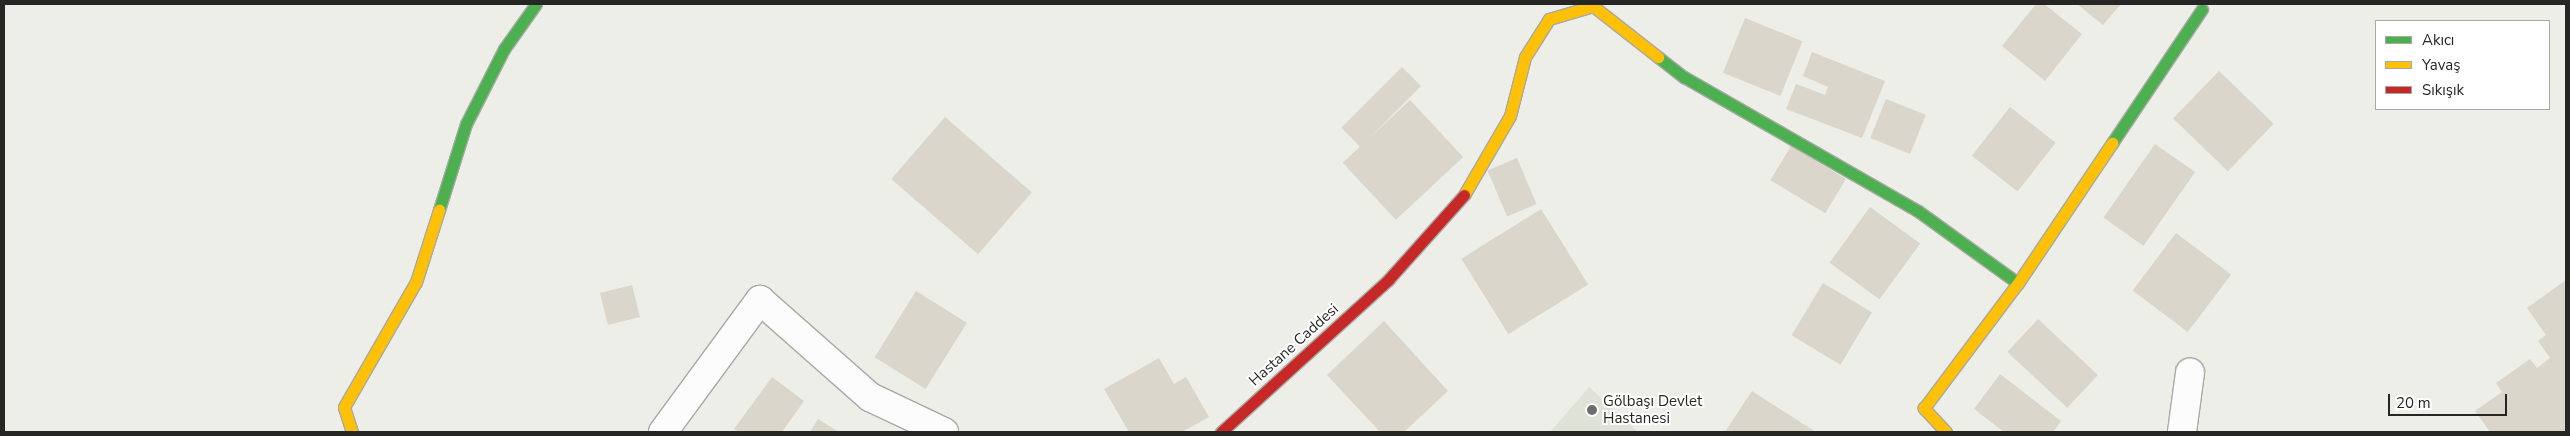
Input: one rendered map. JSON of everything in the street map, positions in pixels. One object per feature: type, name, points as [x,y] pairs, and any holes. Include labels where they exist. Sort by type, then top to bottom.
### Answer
[{"type":"street","points":[[352,432],[344,407],[416,282],[466,124],[504,49],[536,4]]},
{"type":"street","name":"Hastane Caddesi","points":[[1221,432],[1388,280],[1469,189],[1510,116],[1525,57],[1548,19],[1593,6],[1684,77],[1918,211],[2018,283]]},
{"type":"street","points":[[1946,432],[1924,408],[2018,283],[2202,9]]},
{"type":"street","points":[[663,432],[760,300],[870,397],[944,432]]},
{"type":"street","points":[[2182,432],[2190,373]]},
{"type":"shaded area","name":"Gölbaşı Devlet Hastanesi","points":[[1589,387],[1638,432],[1550,432]]},
{"type":"building","points":[[2036,4],[2044,4],[2082,34],[2045,81],[2002,46]]},
{"type":"building","points":[[2077,4],[2121,4],[2103,25]]},
{"type":"building","points":[[1745,18],[1802,41],[1780,96],[1723,73]]},
{"type":"building","points":[[1812,52],[1885,81],[1862,138],[1786,109],[1796,84],[1825,95],[1828,87],[1803,76]]},
{"type":"building","points":[[1402,67],[1421,86],[1360,147],[1341,128]]},
{"type":"building","points":[[2219,71],[2274,124],[2228,171],[2173,118]]},
{"type":"building","points":[[1886,99],[1926,115],[1910,154],[1870,138]]},
{"type":"building","points":[[1410,100],[1463,157],[1396,220],[1343,163]]},
{"type":"building","points":[[2010,107],[2056,143],[2018,192],[1972,156]]},
{"type":"building","points":[[945,117],[1032,192],[978,254],[891,179]]},
{"type":"building","points":[[2155,144],[2195,172],[2144,246],[2103,218]]},
{"type":"building","points":[[1791,146],[1846,179],[1825,213],[1770,180]]},
{"type":"building","points":[[1517,158],[1537,204],[1507,217],[1488,171]]},
{"type":"building","points":[[1870,207],[1920,243],[1880,299],[1829,263]]},
{"type":"building","points":[[1541,209],[1588,284],[1508,334],[1461,259]]},
{"type":"building","points":[[2176,233],[2231,275],[2188,332],[2133,291]]},
{"type":"building","points":[[2566,280],[2566,432],[2490,432],[2475,411],[2502,392],[2496,383],[2530,359],[2537,368],[2550,358],[2538,341],[2546,335],[2527,308]]},
{"type":"building","points":[[1823,283],[1872,312],[1840,365],[1792,335]]},
{"type":"building","points":[[632,285],[640,317],[608,325],[600,293]]},
{"type":"building","points":[[916,291],[967,323],[926,389],[875,357]]},
{"type":"building","points":[[2038,319],[2098,375],[2067,408],[2007,352]]},
{"type":"building","points":[[1384,321],[1448,391],[1404,432],[1380,432],[1327,375]]},
{"type":"building","points":[[1159,358],[1174,384],[1186,377],[1209,417],[1182,432],[1129,432],[1104,389]]},
{"type":"building","points":[[2000,374],[2061,421],[2053,432],[2004,432],[1974,409]]},
{"type":"building","points":[[772,377],[804,401],[782,432],[739,432],[734,429]]},
{"type":"building","points":[[1752,391],[1816,432],[1725,432]]},
{"type":"building","points":[[818,419],[839,432],[810,432]]},
{"type":"traffic: fast","points":[[439,210],[466,124],[504,49],[536,4]]},
{"type":"traffic: fast","points":[[2112,143],[2202,9]]},
{"type":"traffic: fast","points":[[1658,57],[1684,77],[1918,211],[2018,283]]},
{"type":"traffic: slow","points":[[1464,195],[1510,116],[1525,57],[1549,19],[1593,6],[1658,57]]},
{"type":"traffic: slow","points":[[1946,432],[1924,408],[2018,283],[2112,143]]},
{"type":"traffic: slow","points":[[352,432],[344,407],[416,282],[439,210]]},
{"type":"traffic: jam","points":[[1221,432],[1388,280],[1464,195]]},
{"type":"place","name":"Gölbaşı Devlet Hastanesi","points":[[1592,410]]}]
